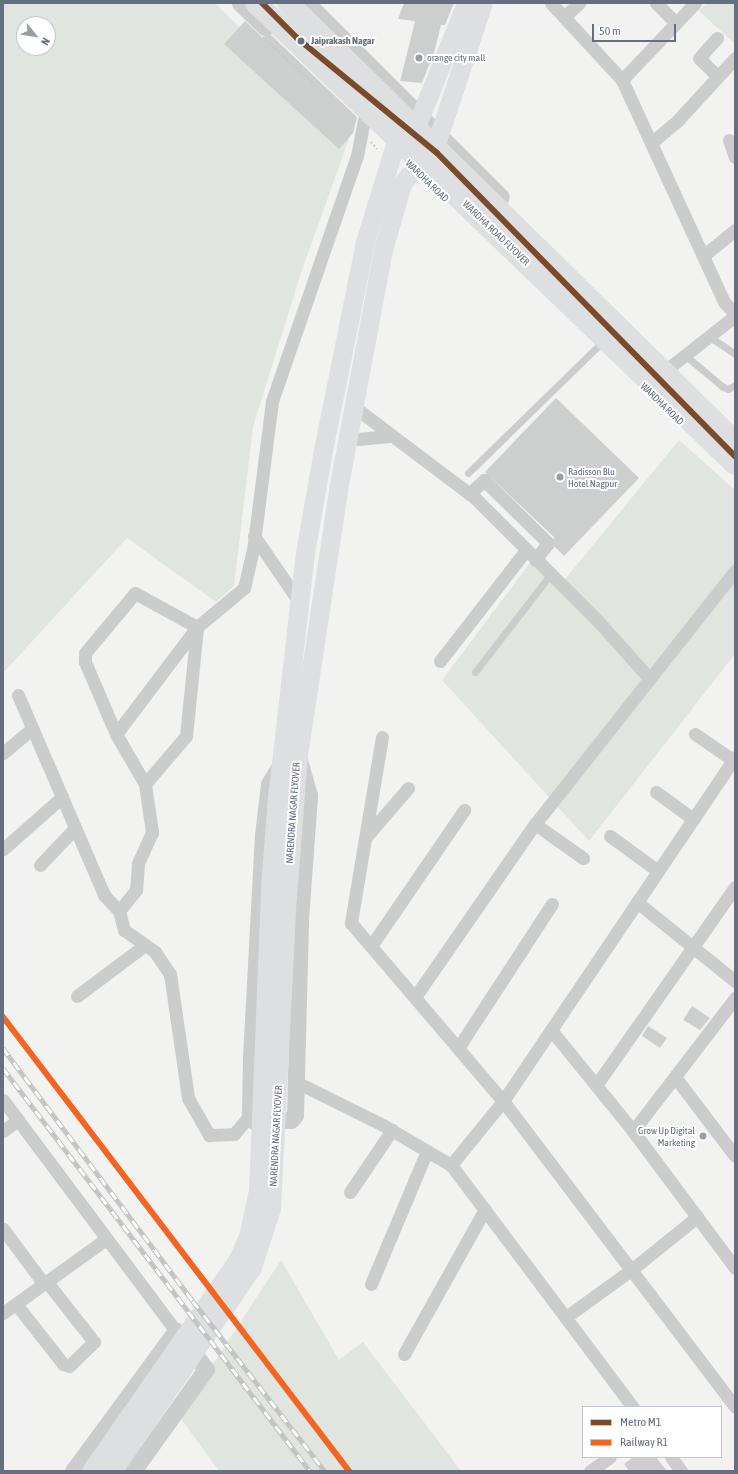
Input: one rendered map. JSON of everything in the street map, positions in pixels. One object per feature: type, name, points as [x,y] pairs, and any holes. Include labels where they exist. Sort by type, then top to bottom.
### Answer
[{"type":"highway","name":"WARDHA ROAD FLYOVER","points":[[256,3],[735,464]]},
{"type":"highway","name":"WARDHA ROAD FLYOVER","points":[[288,3],[735,442]]},
{"type":"main road","points":[[392,156],[420,116],[466,3]]},
{"type":"main road","name":"NARENDRA NAGAR FLYOVER","points":[[112,1471],[252,1267],[270,1215],[275,1174],[287,904],[295,784],[298,755],[347,440],[383,250],[402,184],[439,135],[483,3]]},
{"type":"main road","name":"NARENDRA NAGAR FLYOVER","points":[[91,1471],[237,1262],[248,1236],[258,1191],[270,886],[277,798],[300,602],[324,450],[365,242],[392,156]]},
{"type":"street","name":"WARDHA ROAD","points":[[240,3],[363,125],[392,156],[413,168],[600,344],[735,476]]},
{"type":"street","points":[[307,3],[735,429]]},
{"type":"street","points":[[552,3],[622,80],[724,302],[735,315],[707,335],[686,356],[672,366]]},
{"type":"street","points":[[564,17],[578,3]]},
{"type":"street","points":[[656,3],[676,23]]},
{"type":"street","points":[[622,80],[695,3]]},
{"type":"street","points":[[717,38],[699,58],[717,76]]},
{"type":"street","points":[[651,143],[678,120],[735,58]]},
{"type":"street","points":[[116,734],[197,627],[244,588],[254,536],[272,401],[357,156],[363,125]]},
{"type":"street","points":[[729,140],[735,157]]},
{"type":"street","points":[[703,256],[735,230]]},
{"type":"street","points":[[353,406],[390,436],[469,494],[598,621],[649,678]]},
{"type":"street","points":[[347,440],[390,436]]},
{"type":"street","points":[[469,494],[484,480],[548,544],[535,560]]},
{"type":"street","points":[[254,536],[300,602]]},
{"type":"street","points":[[440,661],[526,550]]},
{"type":"street","points":[[414,997],[536,824],[649,678],[735,571]]},
{"type":"street","points":[[119,911],[136,890],[138,864],[152,832],[145,784],[116,734],[85,662],[85,653],[135,593],[197,627]]},
{"type":"street","points":[[145,784],[186,736],[197,627]]},
{"type":"street","points":[[18,695],[104,895],[119,911],[124,930],[155,952],[170,974],[188,1098],[209,1135],[234,1134],[250,1115]]},
{"type":"street","points":[[3,753],[32,729]]},
{"type":"street","points":[[451,1165],[503,1101],[734,758],[695,734]]},
{"type":"street","points":[[382,737],[351,923],[503,1101],[735,1407]]},
{"type":"street","points":[[281,764],[269,784],[263,835],[255,957],[250,1115],[254,1121],[291,1120],[295,1115],[300,919],[309,795],[298,755]]},
{"type":"street","points":[[365,838],[408,788]]},
{"type":"street","points":[[656,792],[693,820]]},
{"type":"street","points":[[3,849],[62,797]]},
{"type":"street","points":[[371,946],[464,810]]},
{"type":"street","points":[[536,824],[583,858]]},
{"type":"street","points":[[40,865],[75,828]]},
{"type":"street","points":[[610,836],[658,871]]},
{"type":"street","points":[[596,1084],[735,887]]},
{"type":"street","points":[[637,902],[692,948],[735,981]]},
{"type":"street","points":[[458,1048],[552,904]]},
{"type":"street","points":[[78,996],[145,945]]},
{"type":"street","points":[[633,1131],[735,998]]},
{"type":"street","points":[[552,1030],[633,1131],[735,1268]]},
{"type":"street","points":[[675,1078],[735,1156]]},
{"type":"street","points":[[296,1082],[392,1130],[451,1165],[632,1406]]},
{"type":"street","points":[[3,1100],[106,1239],[206,1369],[133,1471]]},
{"type":"street","points":[[3,1131],[18,1120]]},
{"type":"street","points":[[350,1192],[392,1130]]},
{"type":"street","points":[[371,1284],[427,1151]]},
{"type":"street","points":[[404,1354],[485,1209]]},
{"type":"street","points":[[566,1317],[631,1270],[698,1217]]},
{"type":"street","points":[[3,1229],[94,1342],[69,1366],[63,1364],[16,1304]]},
{"type":"street","points":[[3,1313],[106,1239]]},
{"type":"street","points":[[73,1471],[176,1331]]},
{"type":"street","points":[[590,1471],[609,1458]]},
{"type":"street","points":[[672,1458],[682,1471]]},
{"type":"lane","points":[[707,335],[735,354]]},
{"type":"lane","points":[[468,473],[600,344]]},
{"type":"lane","points":[[686,356],[723,387],[728,389],[735,385]]},
{"type":"lane","points":[[475,672],[550,575]]},
{"type":"path","points":[[263,38],[316,85]]},
{"type":"path","points":[[363,125],[392,156]]},
{"type":"shaded area","points":[[3,3],[215,3],[350,136],[301,273],[253,427],[234,586],[216,602],[127,538],[3,673]]},
{"type":"shaded area","points":[[707,3],[735,3],[735,44],[699,11]]},
{"type":"shaded area","points":[[679,440],[735,490],[735,654],[589,841],[442,680],[530,563],[562,583]]},
{"type":"shaded area","points":[[281,1260],[339,1360],[363,1342],[461,1471],[219,1471],[179,1416]]},
{"type":"building","points":[[404,3],[454,3],[445,25],[441,25],[434,53],[422,83],[400,81],[415,21],[398,19]]},
{"type":"building","points":[[245,21],[262,37],[271,35],[357,117],[353,133],[339,149],[224,44]]},
{"type":"building","name":"Radisson Blu Hotel Nagpur","points":[[556,398],[639,478],[564,556],[555,547],[554,537],[485,472]]},
{"type":"building","points":[[692,1006],[710,1018],[700,1030],[683,1020]]},
{"type":"building","points":[[648,1026],[667,1038],[660,1048],[642,1036]]},
{"type":"building","points":[[632,1458],[657,1458],[667,1471],[629,1471],[624,1464]]},
{"type":"railway","points":[[3,1048],[193,1301],[325,1471]]},
{"type":"railway","points":[[3,1068],[310,1471]]},
{"type":"metro line","name":"M1","points":[[262,3],[297,38],[437,153],[735,456]]},
{"type":"rail line","name":"R1","points":[[3,1017],[349,1471]]},
{"type":"place","name":"Jaiprakash Nagar","points":[[301,41]]},
{"type":"place","name":"orange city mall","points":[[419,58]]},
{"type":"place","name":"Radisson Blu Hotel Nagpur","points":[[560,477]]},
{"type":"place","name":"Grow Up Digital Marketing","points":[[703,1136]]}]
